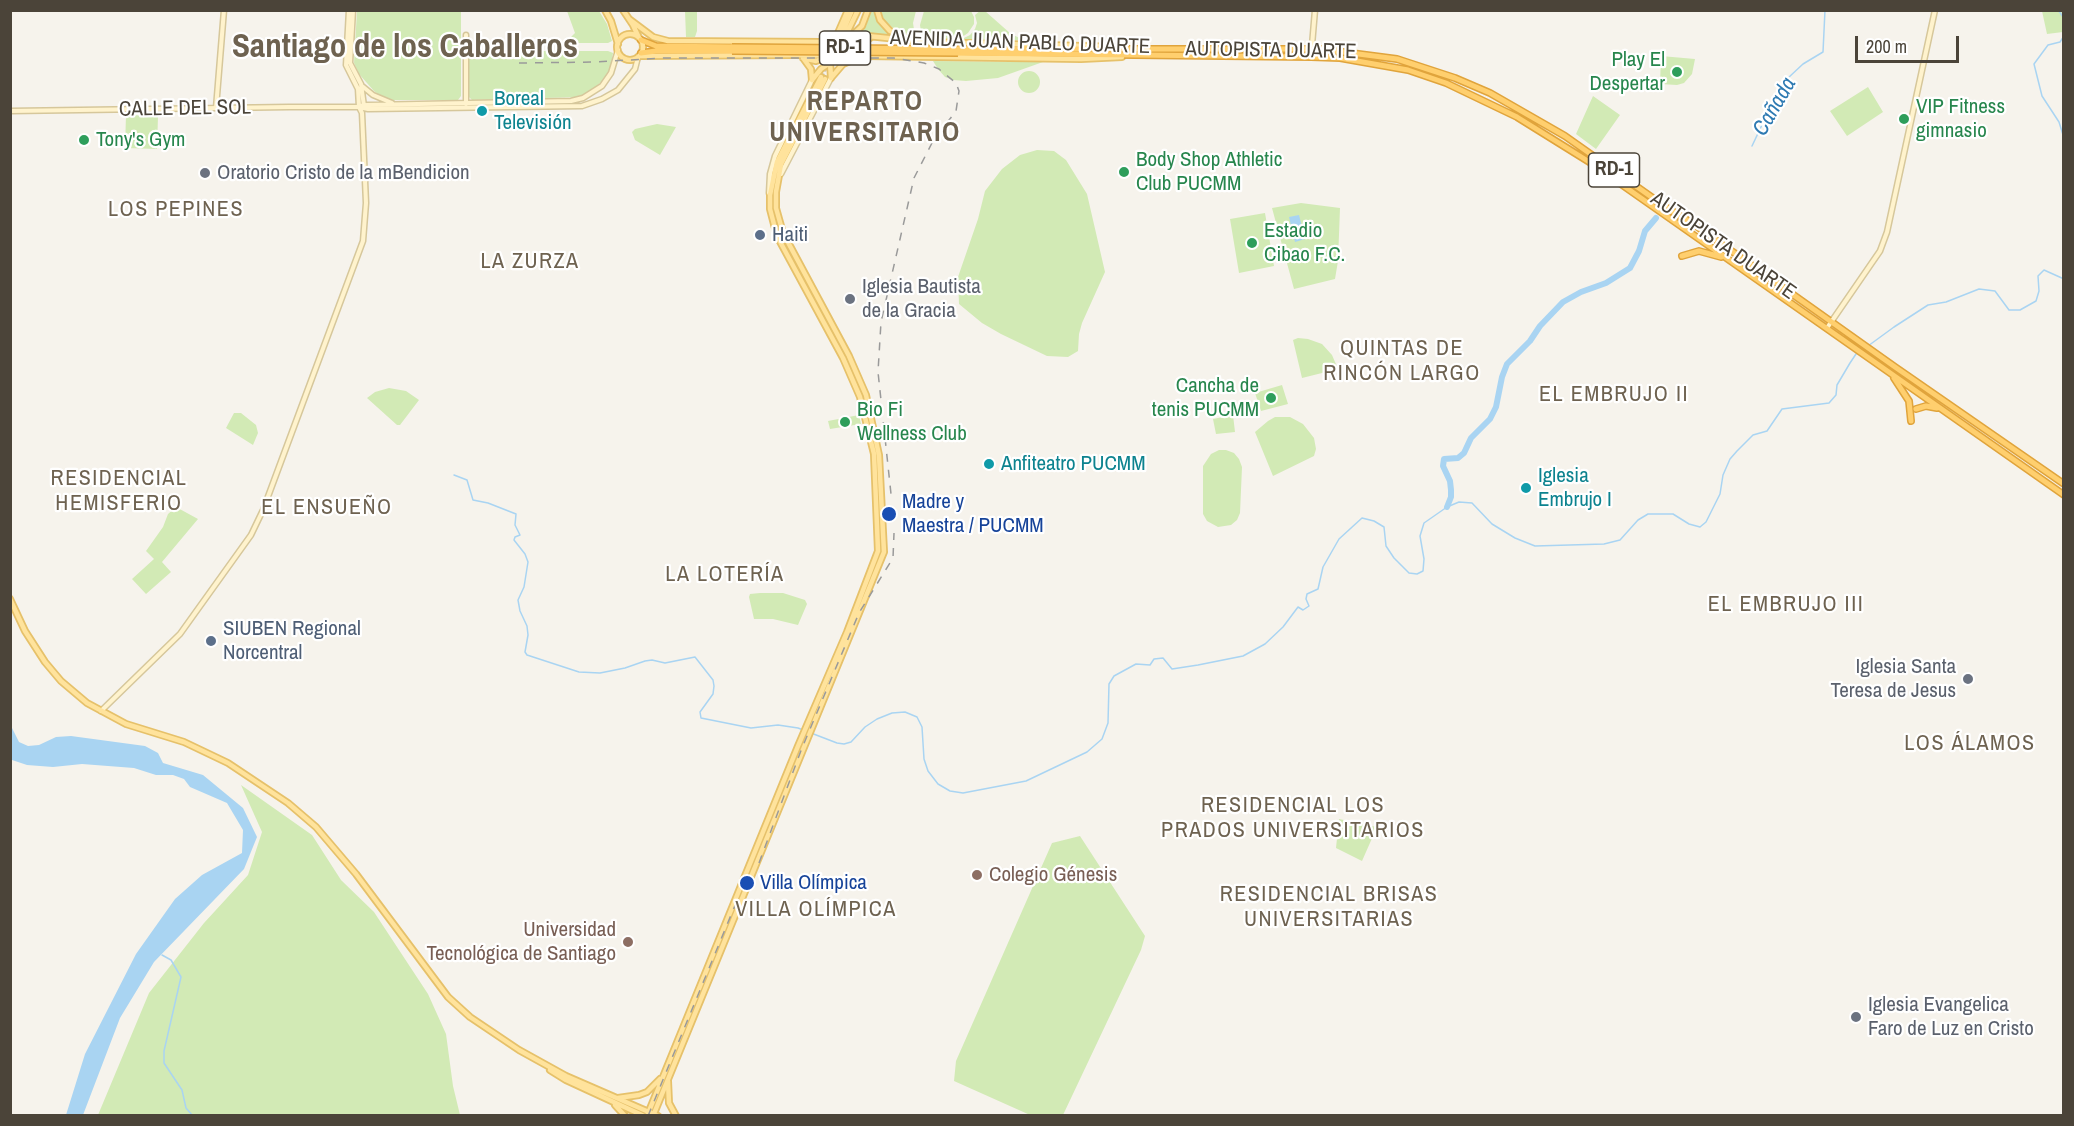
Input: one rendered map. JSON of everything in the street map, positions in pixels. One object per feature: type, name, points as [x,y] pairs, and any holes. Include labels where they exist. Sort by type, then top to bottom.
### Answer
[{"type":"highway","name":"AUTOPISTA DUARTE","points":[[640,39],[654,45],[1341,58],[1446,82],[1524,121],[1726,258],[2064,495]]},
{"type":"highway","name":"AUTOPISTA DUARTE","points":[[639,55],[660,45]]},
{"type":"highway","name":"AUTOPISTA DUARTE","points":[[958,51],[1311,49],[1344,51],[1397,59],[1455,78],[1490,93],[1565,136],[2064,484]]},
{"type":"highway","points":[[1511,113],[1516,122],[1524,121]]},
{"type":"highway","points":[[1682,256],[1699,251],[1726,258]]},
{"type":"highway","points":[[1887,370],[1907,396],[1911,407],[1911,421]]},
{"type":"highway","points":[[1916,409],[1930,406],[1943,410]]},
{"type":"main road","points":[[216,108],[224,10]]},
{"type":"main road","points":[[351,10],[350,63],[361,84],[377,97],[395,105]]},
{"type":"main road","points":[[351,10],[346,65],[358,89],[362,108]]},
{"type":"main road","points":[[605,10],[611,21],[621,56],[627,59],[639,55],[643,47],[623,10]]},
{"type":"main road","points":[[821,44],[831,38],[840,28],[850,10]]},
{"type":"main road","points":[[846,36],[850,10]]},
{"type":"main road","points":[[795,55],[816,61],[840,48],[858,10]]},
{"type":"main road","points":[[846,36],[862,26],[868,10]]},
{"type":"main road","points":[[877,10],[885,26],[894,34],[902,38],[926,42]]},
{"type":"main road","points":[[1311,57],[1315,10]]},
{"type":"main road","points":[[1826,329],[1880,251],[1887,232],[1935,10]]},
{"type":"main road","points":[[629,19],[660,45]]},
{"type":"main road","points":[[840,28],[837,41],[843,55]]},
{"type":"main road","points":[[618,47],[621,38],[628,34],[640,39]]},
{"type":"main road","points":[[466,35],[466,105]]},
{"type":"main road","name":"AVENIDA JUAN PABLO DUARTE","points":[[660,45],[676,41],[813,42],[821,44],[837,41],[846,36],[926,42],[1164,49]]},
{"type":"main road","points":[[10,599],[24,631],[45,662],[74,693],[100,711],[126,724],[184,742],[216,756],[296,808],[335,848],[448,997],[470,1017],[538,1061],[608,1098],[650,1115],[878,551],[876,471],[872,440],[855,382],[777,236],[770,209],[770,174],[775,156],[812,80],[818,72],[859,43],[875,37]]},
{"type":"main road","points":[[939,42],[948,40]]},
{"type":"main road","points":[[1028,41],[1036,44]]},
{"type":"main road","points":[[1047,44],[1072,42]]},
{"type":"main road","points":[[770,195],[779,157],[826,78],[848,61],[863,56],[858,51],[859,43]]},
{"type":"main road","points":[[819,56],[822,52],[821,44]]},
{"type":"main road","points":[[776,192],[781,173],[810,118],[826,78],[830,63],[821,44]]},
{"type":"main road","name":"CALLE DEL SOL","points":[[542,105],[571,101],[593,94],[609,78],[618,47]]},
{"type":"main road","name":"CALLE DEL SOL","points":[[362,108],[395,105],[582,106],[602,99],[625,83],[635,69],[639,55]]},
{"type":"main road","name":"AVENIDA JUAN PABLO DUARTE","points":[[639,55],[863,56]]},
{"type":"main road","name":"AUTOPISTA DUARTE","points":[[863,56],[1081,59],[1139,55]]},
{"type":"main road","points":[[801,57],[812,69],[812,80]]},
{"type":"main road","points":[[608,1098],[639,1095],[666,1075],[884,552],[882,476],[877,439],[866,395],[849,356],[783,234],[776,208],[776,192],[783,160],[826,78]]},
{"type":"main road","points":[[100,711],[180,634],[251,535],[364,237],[366,202],[361,84]]},
{"type":"main road","name":"CALLE DEL SOL","points":[[10,111],[466,105]]},
{"type":"main road","points":[[666,1075],[669,1103],[676,1116]]},
{"type":"main road","points":[[608,1098],[625,1116]]},
{"type":"green space","points":[[981,10],[1011,34],[1024,40],[958,41],[970,35],[975,29],[977,23],[975,15]]},
{"type":"green space","points":[[357,11],[461,11],[461,96],[458,100],[393,100],[382,97],[374,91],[359,74],[354,63]]},
{"type":"green space","points":[[567,11],[599,11],[607,24],[612,41],[608,43],[570,43],[575,33]]},
{"type":"green space","points":[[685,11],[697,11],[695,37],[686,37]]},
{"type":"green space","points":[[870,11],[874,11],[884,29],[899,39],[856,36],[866,26]]},
{"type":"green space","points":[[880,11],[916,11],[913,23],[915,36],[896,31],[884,20]]},
{"type":"green space","points":[[924,11],[971,11],[974,24],[968,33],[959,39],[922,38],[920,25]]},
{"type":"green space","points":[[2042,11],[2063,11],[2063,32],[2047,34]]},
{"type":"green space","points":[[472,51],[608,51],[613,53],[606,77],[594,89],[581,97],[472,100],[468,96],[468,56]]},
{"type":"green space","name":"Play El Despertar","points":[[1661,56],[1695,59],[1692,74],[1684,83],[1660,84]]},
{"type":"green space","points":[[933,61],[1043,62],[998,78],[966,81],[945,77]]},
{"type":"green space","points":[[1029,71],[1039,78],[1040,82],[1033,92],[1029,93],[1019,86],[1018,82],[1025,72]]},
{"type":"green space","points":[[1868,87],[1883,112],[1847,136],[1830,111]]},
{"type":"green space","points":[[1593,96],[1620,115],[1596,149],[1576,134]]},
{"type":"green space","points":[[126,115],[158,116],[157,149],[125,148]]},
{"type":"green space","points":[[657,124],[676,127],[660,155],[635,140],[632,132],[635,129]]},
{"type":"green space","points":[[1037,150],[1054,151],[1066,160],[1087,194],[1105,272],[1082,323],[1078,351],[1068,357],[1047,356],[1001,334],[982,323],[959,304],[958,277],[985,191],[1002,169],[1020,155]]},
{"type":"green space","points":[[1301,203],[1340,208],[1338,261],[1335,279],[1294,289],[1272,208]]},
{"type":"green space","name":"Estadio Cibao F.C.","points":[[1265,213],[1274,266],[1239,273],[1230,219]]},
{"type":"green space","points":[[1298,338],[1322,344],[1332,355],[1338,369],[1302,378],[1293,340]]},
{"type":"green space","name":"Cancha de tenis PUCMM","points":[[1282,385],[1288,404],[1261,411],[1255,393]]},
{"type":"green space","points":[[389,388],[406,391],[419,400],[400,425],[397,425],[367,398],[375,392]]},
{"type":"green space","points":[[234,413],[241,413],[256,425],[258,433],[253,445],[226,428]]},
{"type":"green space","name":"Bio Fi Wellness Club","points":[[859,415],[861,424],[830,429],[828,421]]},
{"type":"green space","points":[[1233,415],[1235,432],[1216,434],[1213,419]]},
{"type":"green space","points":[[1275,417],[1290,417],[1303,424],[1314,438],[1316,449],[1314,456],[1273,476],[1255,432]]},
{"type":"green space","points":[[1219,450],[1234,453],[1242,467],[1240,513],[1231,525],[1218,527],[1207,521],[1203,514],[1203,466],[1211,454]]},
{"type":"green space","points":[[176,507],[198,519],[162,562],[171,572],[146,594],[132,579],[154,559],[146,551],[163,527],[168,514]]},
{"type":"green space","points":[[783,593],[805,600],[807,604],[798,625],[773,619],[754,619],[749,597],[750,594]]},
{"type":"green space","points":[[241,785],[312,835],[341,880],[374,912],[428,994],[446,1034],[453,1086],[460,1115],[98,1115],[149,993],[204,923],[248,875],[262,832]]},
{"type":"green space","points":[[1339,819],[1377,827],[1362,861],[1336,848]]},
{"type":"green space","points":[[1080,836],[1145,936],[1141,950],[1063,1115],[1030,1115],[954,1081],[956,1061],[1052,843]]},
{"type":"water","points":[[1299,215],[1305,239],[1295,242],[1289,217]]},
{"type":"water","points":[[11,726],[19,742],[28,746],[39,745],[56,737],[71,736],[145,746],[158,753],[163,763],[203,775],[243,808],[257,837],[244,869],[154,962],[120,1018],[83,1115],[66,1115],[85,1054],[136,954],[175,899],[202,875],[242,853],[243,830],[227,803],[190,787],[184,779],[173,775],[156,775],[134,768],[82,764],[53,767],[27,765],[12,760]]},
{"type":"waterway","name":"Cañada","points":[[1752,146],[1770,108],[1788,78],[1803,64],[1823,52],[1825,10]]},
{"type":"waterway","points":[[2058,10],[2064,18]]},
{"type":"waterway","points":[[2064,36],[2060,42],[2048,45],[2034,64],[2042,96],[2059,122],[2064,138]]},
{"type":"waterway","points":[[1447,507],[1451,490],[1450,481],[1443,466],[1444,459],[1458,458],[1464,453],[1471,438],[1490,419],[1496,407],[1507,364],[1563,302],[1581,292],[1606,283],[1630,268],[1639,251],[1645,231],[1656,218]]},
{"type":"waterway","points":[[1868,346],[1928,305],[1946,302],[1979,289],[1995,291],[2009,310],[2020,310],[2036,301],[2039,291],[2038,276],[2044,270],[2064,279]]},
{"type":"waterway","points":[[454,475],[467,480],[473,500],[516,514],[515,525],[520,535],[514,540],[528,562],[524,587],[518,600],[527,626],[525,652],[527,655],[579,672],[600,673],[645,661],[665,663],[695,657],[713,680],[714,686],[713,694],[700,712],[701,718],[751,728],[778,725],[798,728],[837,743],[851,742],[865,727],[877,719],[892,713],[905,712],[917,717],[922,727],[924,759],[928,771],[938,784],[950,791],[963,793],[1026,781],[1087,752],[1102,739],[1108,723],[1109,684],[1114,676],[1136,664],[1150,665],[1154,659],[1163,658],[1172,669],[1198,665],[1243,656],[1265,644],[1283,627],[1298,607],[1303,610],[1309,606],[1306,599],[1307,594],[1318,589],[1323,567],[1339,539],[1362,518],[1384,527],[1386,546],[1394,558],[1409,573],[1417,574],[1423,571],[1424,559],[1420,536],[1424,523],[1447,507],[1459,502],[1472,503],[1492,524],[1515,538],[1535,546],[1604,544],[1620,540],[1638,520],[1648,514],[1673,514],[1689,524],[1700,527],[1706,522],[1720,494],[1723,475],[1730,459],[1737,451],[1753,435],[1767,431],[1782,409],[1829,403],[1836,395],[1837,385],[1850,363],[1856,354],[1864,349]]},
{"type":"waterway","points":[[162,955],[171,960],[181,977],[164,1051],[164,1063],[182,1090],[186,1108],[193,1116]]},
{"type":"tunnel","points":[[821,77],[842,34]]},
{"type":"railway","points":[[519,63],[662,58],[894,58],[924,63],[939,69],[956,83],[959,91],[956,111],[933,141],[914,178],[881,322],[878,372],[891,494]]},
{"type":"railway","points":[[759,863],[802,748],[859,613],[893,558],[894,533]]},
{"type":"railway","points":[[648,1116],[736,903]]},
{"type":"place","name":"Play El Despertar","points":[[1677,72]]},
{"type":"place","name":"Boreal Televisión","points":[[482,111]]},
{"type":"place","name":"VIP Fitness gimnasio","points":[[1904,119]]},
{"type":"place","name":"Tony's Gym","points":[[84,140]]},
{"type":"place","name":"Body Shop Athletic Club PUCMM","points":[[1124,172]]},
{"type":"place","name":"Oratorio Cristo de la mBendicion","points":[[205,173]]},
{"type":"place","name":"Haiti","points":[[760,235]]},
{"type":"place","name":"Estadio Cibao F.C.","points":[[1252,243]]},
{"type":"place","name":"Iglesia Bautista de la Gracia","points":[[850,299]]},
{"type":"place","name":"Cancha de tenis PUCMM","points":[[1271,398]]},
{"type":"place","name":"Bio Fi Wellness Club","points":[[845,422]]},
{"type":"place","name":"Anfiteatro PUCMM","points":[[989,464]]},
{"type":"place","name":"Iglesia Embrujo I","points":[[1526,488]]},
{"type":"place","name":"Madre y Maestra / PUCMM","points":[[889,514]]},
{"type":"place","name":"SIUBEN Regional Norcentral","points":[[211,641]]},
{"type":"place","name":"Iglesia Santa Teresa de Jesus","points":[[1968,679]]},
{"type":"place","name":"Colegio Génesis","points":[[977,875]]},
{"type":"place","name":"Villa Olímpica","points":[[747,883]]},
{"type":"place","name":"Universidad Tecnológica de Santiago","points":[[628,942]]},
{"type":"place","name":"Iglesia Evangelica Faro de Luz en Cristo","points":[[1856,1017]]},
{"type":"district","name":"Santiago de los Caballeros","points":[[405,48]]},
{"type":"district","name":"REPARTO UNIVERSITARIO","points":[[865,118]]},
{"type":"district","name":"LOS PEPINES","points":[[176,210]]},
{"type":"district","name":"LA ZURZA","points":[[530,262]]},
{"type":"district","name":"QUINTAS DE RINCÓN LARGO","points":[[1402,362]]},
{"type":"district","name":"EL EMBRUJO II","points":[[1614,395]]},
{"type":"district","name":"RESIDENCIAL HEMISFERIO","points":[[119,492]]},
{"type":"district","name":"EL ENSUEÑO","points":[[327,508]]},
{"type":"district","name":"LA LOTERÍA","points":[[725,575]]},
{"type":"district","name":"EL EMBRUJO III","points":[[1786,605]]},
{"type":"district","name":"LOS ÁLAMOS","points":[[1970,744]]},
{"type":"district","name":"RESIDENCIAL LOS PRADOS UNIVERSITARIOS","points":[[1293,818]]},
{"type":"district","name":"RESIDENCIAL BRISAS UNIVERSITARIAS","points":[[1329,908]]},
{"type":"district","name":"VILLA OLÍMPICA","points":[[816,910]]}]
